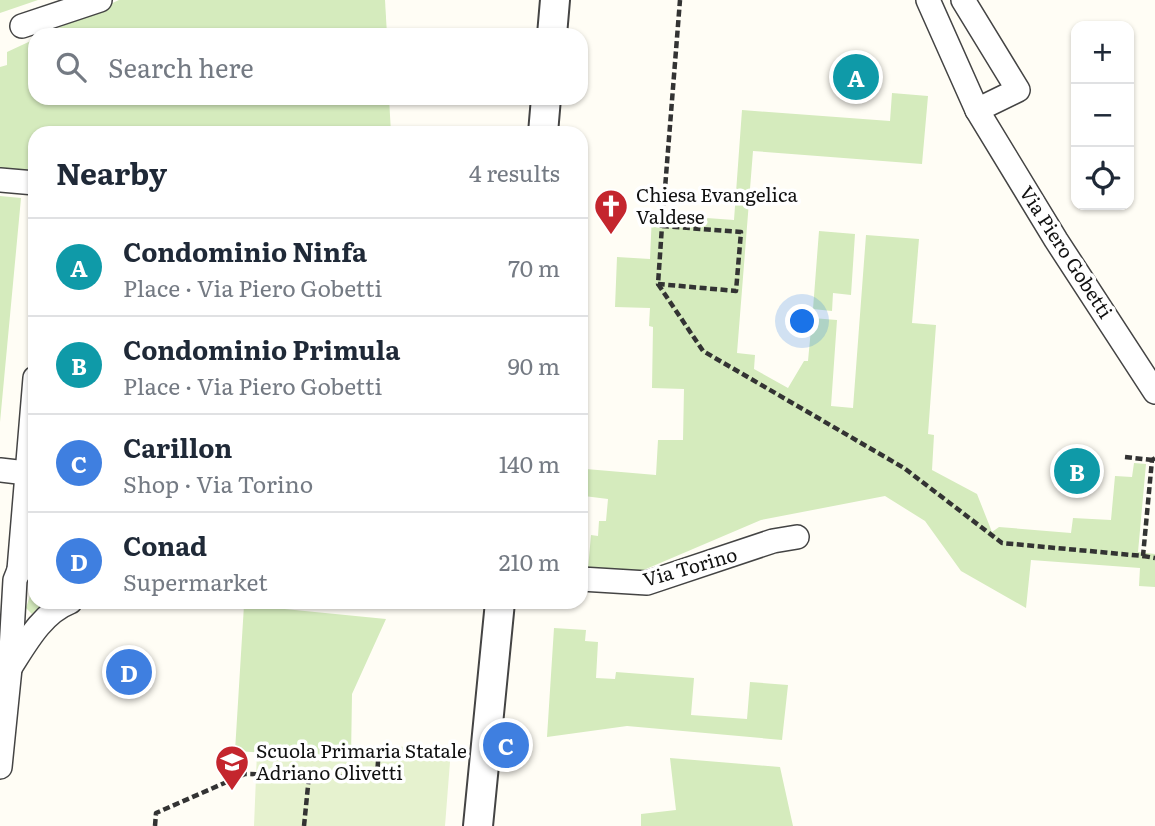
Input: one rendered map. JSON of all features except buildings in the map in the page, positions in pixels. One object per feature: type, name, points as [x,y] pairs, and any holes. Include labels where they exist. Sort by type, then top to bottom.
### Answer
[{"type":"street","points":[[22,26],[100,0]]},
{"type":"street","points":[[553,28],[555,0]]},
{"type":"street","name":"Via Piero Gobetti","points":[[928,0],[977,110],[1056,240],[1155,392]]},
{"type":"street","points":[[962,0],[1018,90],[977,110]]},
{"type":"street","points":[[544,126],[546,105]]},
{"type":"street","points":[[0,180],[28,182]]},
{"type":"street","points":[[0,470],[28,473]]},
{"type":"street","name":"Via Torino","points":[[588,579],[647,583],[772,541],[797,537]]},
{"type":"street","points":[[0,767],[4,694],[10,668],[13,592],[15,580],[27,568],[28,544]]},
{"type":"street","points":[[10,668],[47,616],[59,609]]},
{"type":"street","points":[[478,826],[499,609]]},
{"type":"path","points":[[680,0],[658,285],[703,351],[904,468],[1002,544],[1155,558]]},
{"type":"path","points":[[658,285],[736,291],[741,232],[662,226]]},
{"type":"path","points":[[1125,457],[1154,459],[1143,556]]},
{"type":"path","points":[[155,826],[156,813],[245,774],[377,777],[379,746]]},
{"type":"path","points":[[304,826],[309,776]]},
{"type":"green space","points":[[0,0],[38,0],[0,13]]},
{"type":"green space","points":[[119,0],[385,0],[387,28],[58,28]]},
{"type":"green space","points":[[28,42],[28,105],[389,105],[391,126],[28,126],[28,177],[0,175],[0,67],[7,65],[7,52]]},
{"type":"green space","points":[[892,93],[928,96],[922,164],[753,151],[737,353],[755,355],[754,369],[788,388],[804,361],[808,361],[812,318],[837,320],[831,406],[853,408],[866,235],[919,239],[912,323],[936,325],[928,434],[934,435],[932,470],[977,494],[992,532],[999,527],[1071,533],[1073,518],[1111,520],[1115,476],[1132,477],[1134,463],[1146,464],[1138,552],[1155,554],[1155,587],[1139,586],[1140,568],[1031,560],[1026,608],[961,571],[925,521],[885,496],[761,520],[639,572],[588,569],[591,535],[598,536],[599,521],[606,521],[608,499],[588,496],[588,469],[656,475],[658,440],[683,440],[684,389],[652,388],[653,327],[649,326],[650,308],[615,307],[617,257],[650,259],[652,214],[734,220],[742,110],[890,121]]},
{"type":"green space","points":[[0,196],[21,198],[0,422]]},
{"type":"green space","points":[[819,231],[855,234],[851,295],[833,293],[832,311],[813,309]]},
{"type":"green space","points":[[28,602],[28,609],[37,609],[32,614],[26,608]]},
{"type":"green space","points":[[244,609],[285,609],[386,619],[352,694],[351,758],[235,751]]},
{"type":"green space","points":[[554,628],[586,630],[585,641],[598,642],[596,678],[615,679],[616,672],[694,678],[691,715],[747,719],[750,682],[788,685],[782,740],[627,726],[547,737]]},
{"type":"green space","points":[[366,745],[451,749],[445,826],[254,826],[257,752],[366,759]]},
{"type":"green space","points":[[670,758],[780,767],[793,826],[641,826],[641,814],[676,810]]},
{"type":"place","name":"Condominio Ninfa","points":[[856,77]]},
{"type":"place","name":"Chiesa Evangelica Valdese","points":[[611,236]]},
{"type":"place","name":"Condominio Primula","points":[[1077,471]]},
{"type":"place","name":"Conad","points":[[129,672]]},
{"type":"place","name":"Carillon","points":[[506,745]]},
{"type":"place","name":"Scuola Primaria Statale Adriano Olivetti","points":[[232,792]]}]
